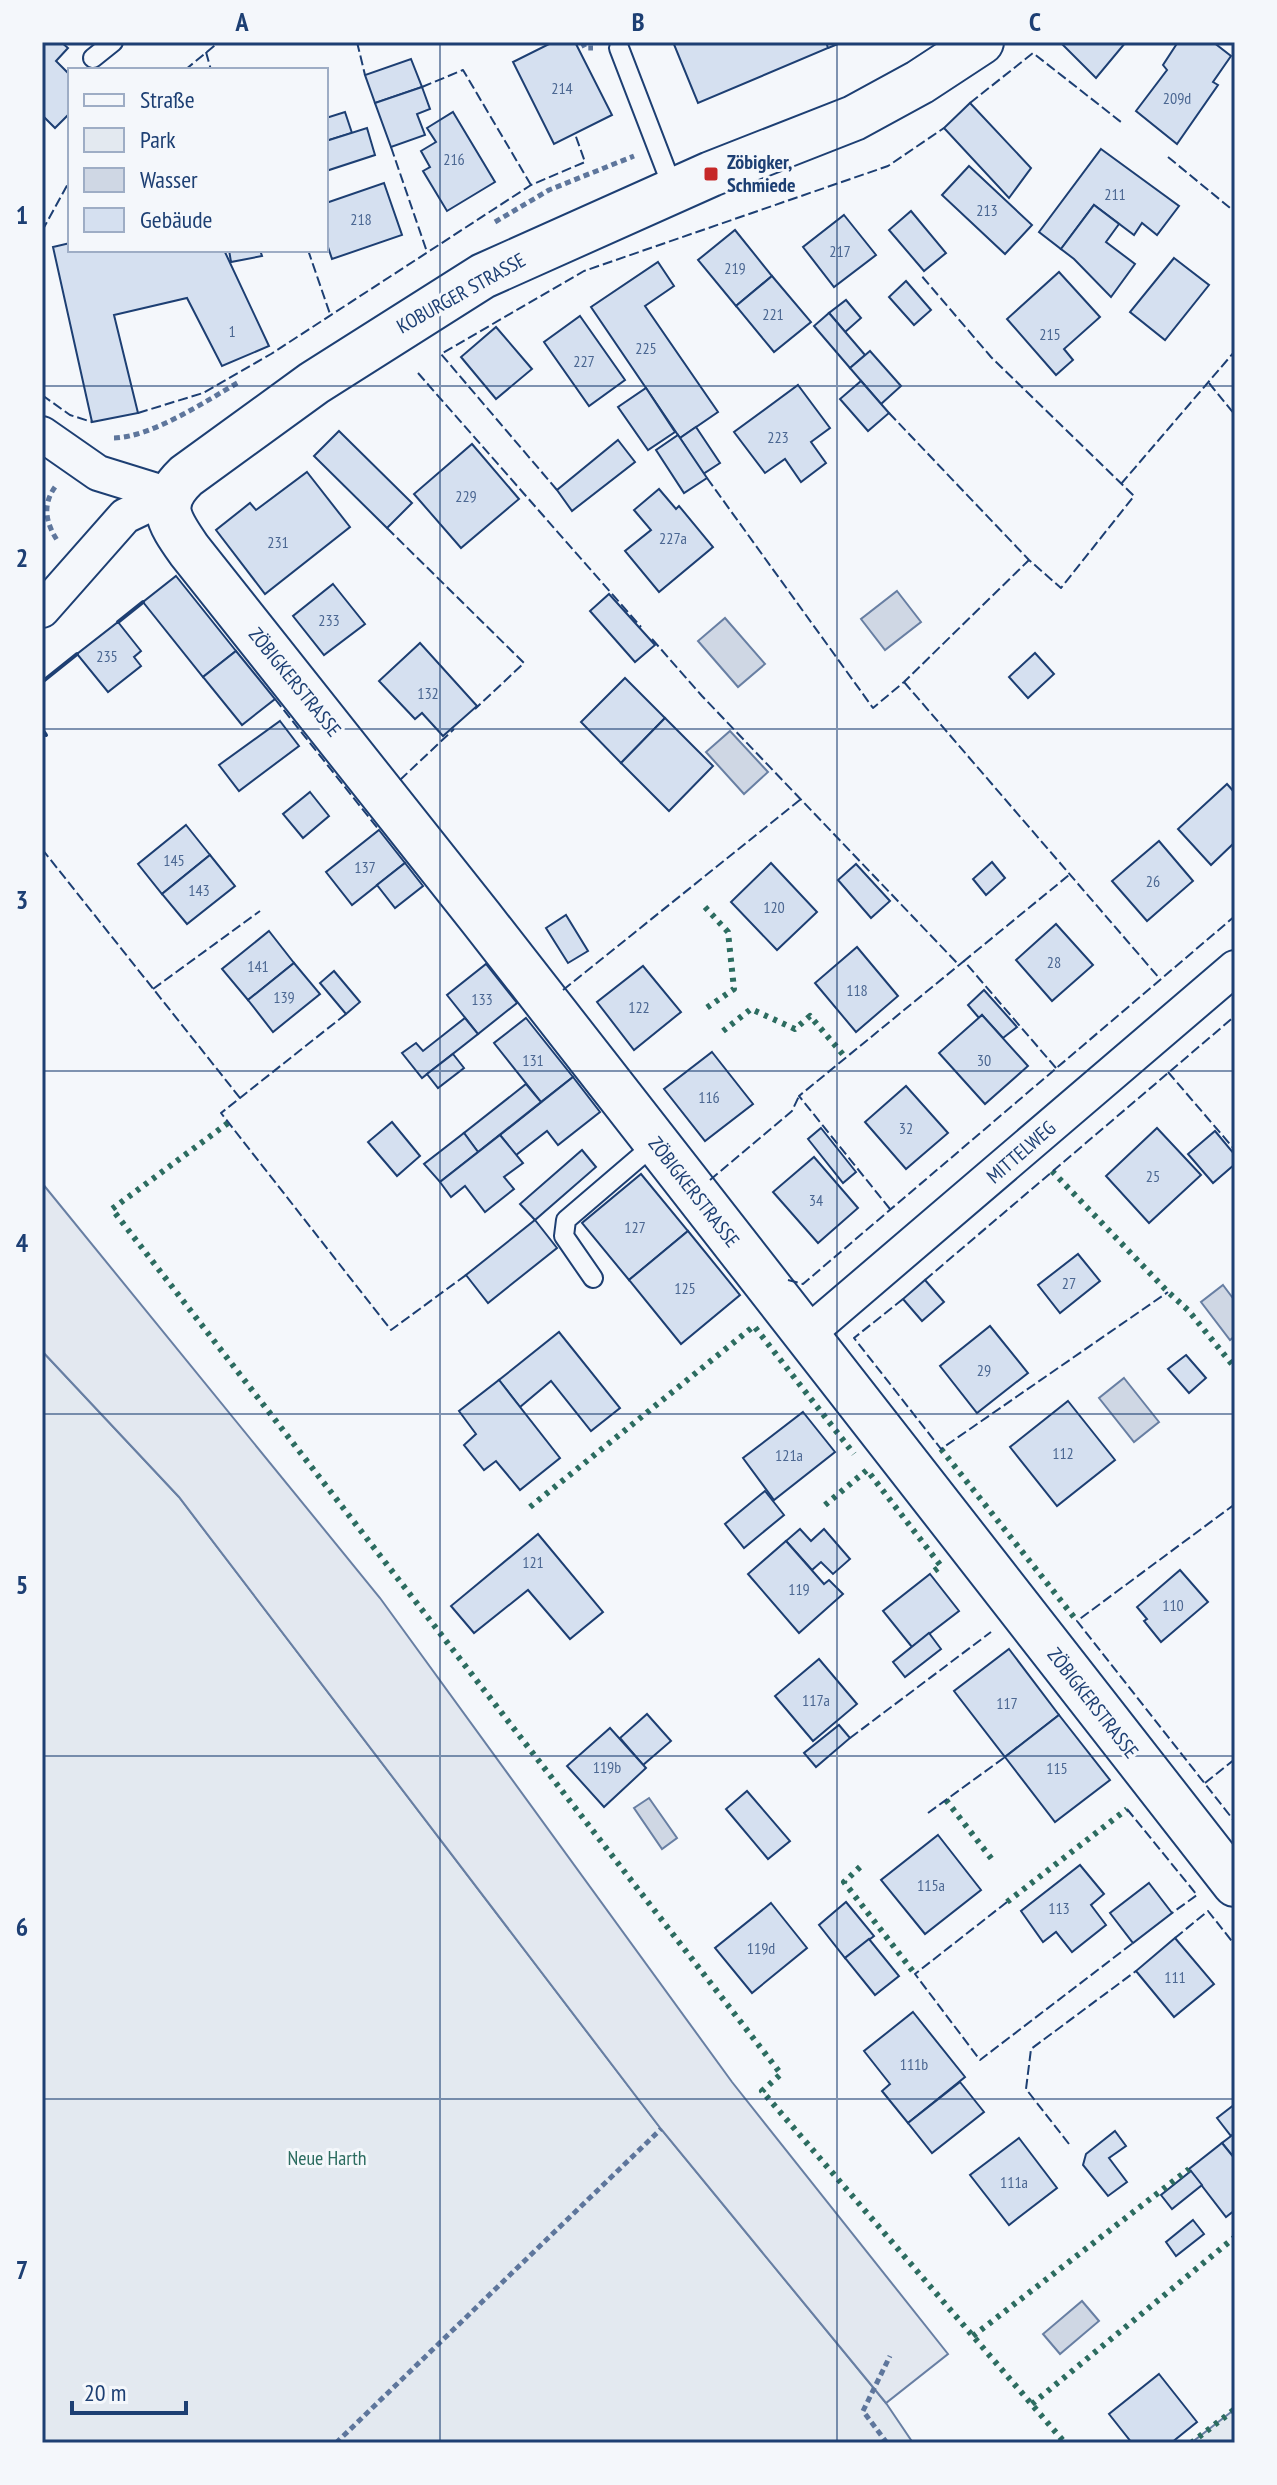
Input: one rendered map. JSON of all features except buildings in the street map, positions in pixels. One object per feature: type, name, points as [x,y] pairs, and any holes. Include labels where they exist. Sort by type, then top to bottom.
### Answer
[{"type":"main road","name":"KOBURGER STRASSE","points":[[169,495],[186,476],[314,383],[483,276],[674,191],[854,118],[920,82],[981,42]]},
{"type":"main road","name":"ZÖBIGKERSTRASSE","points":[[169,495],[167,507],[170,519],[189,550],[1235,1884]]},
{"type":"street","points":[[42,434],[98,473],[169,495]]},
{"type":"street","name":"KOBURGER STRASSE","points":[[42,610],[125,516],[169,495]]},
{"type":"street","name":"MITTELWEG","points":[[806,1335],[1235,968]]},
{"type":"lane","points":[[93,58],[113,42]]},
{"type":"lane","points":[[619,48],[674,191]]},
{"type":"lane","points":[[593,1278],[564,1236],[566,1220],[656,1143]]},
{"type":"path","points":[[60,480],[50,493],[46,515],[49,528],[60,544],[83,562]]},
{"type":"path","points":[[336,2443],[661,2129]]},
{"type":"path","points":[[887,2443],[863,2411],[890,2356]]},
{"type":"green space","name":"Neue Harth","points":[[42,1351],[179,1497],[661,2129],[886,2403],[913,2443],[42,2443]]},
{"type":"green space","points":[[1235,2409],[1235,2443],[1191,2443]]},
{"type":"shaded area","points":[[42,1183],[380,1598],[732,2082],[948,2354],[886,2403],[661,2129],[179,1497],[42,1351]]},
{"type":"water","points":[[897,591],[921,622],[885,650],[861,619]]},
{"type":"water","points":[[725,618],[765,664],[738,687],[698,641]]},
{"type":"water","points":[[730,731],[768,772],[744,794],[706,752]]},
{"type":"water","points":[[1223,1285],[1235,1301],[1235,1336],[1230,1340],[1201,1302]]},
{"type":"water","points":[[1124,1378],[1159,1422],[1134,1442],[1099,1398]]},
{"type":"water","points":[[649,1798],[677,1838],[662,1849],[634,1808]]},
{"type":"water","points":[[1082,2301],[1099,2321],[1060,2354],[1043,2334]]},
{"type":"hedge","points":[[705,907],[728,932],[734,989],[705,1009]]},
{"type":"hedge","points":[[723,1031],[751,1009],[795,1029],[810,1016],[846,1058]]},
{"type":"hedge","points":[[228,1123],[112,1209],[781,2074],[762,2091],[1065,2443]]},
{"type":"hedge","points":[[1052,1171],[1188,1310],[1235,1368]]},
{"type":"hedge","points":[[530,1507],[754,1326],[854,1454]]},
{"type":"hedge","points":[[941,1449],[1077,1621]]},
{"type":"hedge","points":[[825,1505],[867,1470],[941,1566],[930,1574]]},
{"type":"hedge","points":[[946,1800],[994,1862]]},
{"type":"hedge","points":[[1007,1902],[1127,1809]]},
{"type":"hedge","points":[[860,1867],[844,1882],[915,1974]]},
{"type":"hedge","points":[[973,2336],[1189,2169]]},
{"type":"hedge","points":[[1032,2404],[1235,2237]]},
{"type":"hedge","points":[[1191,2443],[1235,2409]]},
{"type":"fence","points":[[187,68],[219,42]]},
{"type":"fence","points":[[357,42],[365,75]]},
{"type":"fence","points":[[828,48],[843,42]]},
{"type":"fence","points":[[206,52],[210,68]]},
{"type":"fence","points":[[970,103],[1033,53],[1121,122]]},
{"type":"fence","points":[[422,87],[463,70],[531,185]]},
{"type":"fence","points":[[557,490],[441,354],[584,271],[888,166],[944,128]]},
{"type":"fence","points":[[138,413],[203,393],[271,354],[531,185],[585,162],[575,134]]},
{"type":"fence","points":[[391,147],[427,252]]},
{"type":"fence","points":[[1168,157],[1235,212]]},
{"type":"fence","points":[[42,231],[68,184]]},
{"type":"fence","points":[[309,252],[330,314]]},
{"type":"fence","points":[[889,413],[1029,560],[1061,588],[1134,496],[991,357],[920,274]]},
{"type":"fence","points":[[1121,484],[1235,351]]},
{"type":"fence","points":[[418,373],[641,627]]},
{"type":"fence","points":[[1209,383],[1235,415]]},
{"type":"fence","points":[[42,395],[70,415],[92,422]]},
{"type":"fence","points":[[707,478],[873,708],[904,682],[1029,560]]},
{"type":"fence","points":[[387,528],[524,663],[475,709]]},
{"type":"fence","points":[[652,639],[702,696],[959,965]]},
{"type":"fence","points":[[904,682],[1160,979]]},
{"type":"fence","points":[[275,699],[379,830]]},
{"type":"fence","points":[[400,780],[454,729]]},
{"type":"fence","points":[[563,990],[801,799]]},
{"type":"fence","points":[[42,849],[240,1098]]},
{"type":"fence","points":[[1056,1068],[964,961],[1069,875]]},
{"type":"fence","points":[[153,989],[260,911]]},
{"type":"fence","points":[[788,1280],[803,1284],[1235,916]]},
{"type":"fence","points":[[890,1209],[799,1096],[964,961]]},
{"type":"fence","points":[[346,1014],[221,1113],[391,1330],[466,1275]]},
{"type":"fence","points":[[925,1280],[1235,1016]]},
{"type":"fence","points":[[1168,1072],[1235,1150]]},
{"type":"fence","points":[[710,1180],[792,1111],[799,1096]]},
{"type":"fence","points":[[903,1299],[854,1338],[941,1449],[1168,1292]]},
{"type":"fence","points":[[1235,1504],[1077,1621],[1235,1822]]},
{"type":"fence","points":[[850,1738],[991,1632]]},
{"type":"fence","points":[[928,1813],[1005,1757]]},
{"type":"fence","points":[[1205,1783],[1235,1759]]},
{"type":"fence","points":[[1127,1809],[1197,1895],[1172,1913]]},
{"type":"fence","points":[[1007,1902],[915,1974],[980,2060],[1133,1943]]},
{"type":"fence","points":[[1175,1938],[1208,1911],[1235,1945]]},
{"type":"fence","points":[[1069,2144],[1026,2089],[1031,2049],[1136,1971]]},
{"type":"wall","points":[[118,622],[143,602]]},
{"type":"wall","points":[[42,682],[77,654]]},
{"type":"wall","points":[[42,729],[46,735]]},
{"type":"place","name":"Zöbigker, Schmiede","points":[[711,174]]}]
